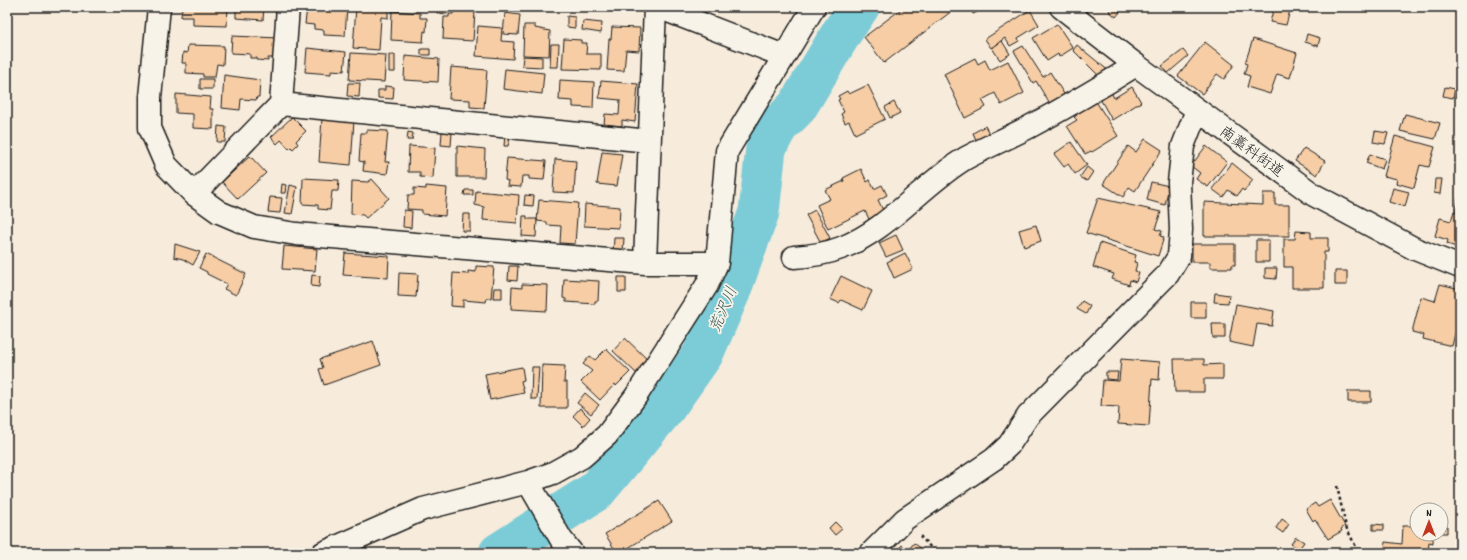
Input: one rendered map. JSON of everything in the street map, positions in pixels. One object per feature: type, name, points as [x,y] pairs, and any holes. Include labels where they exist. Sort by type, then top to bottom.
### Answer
[{"type":"street","points":[[159,7],[150,97],[150,128],[166,165],[194,194],[218,212],[254,227],[296,234],[645,263],[717,263]]},
{"type":"street","points":[[194,194],[281,104],[288,7]]},
{"type":"street","points":[[645,263],[649,141],[657,7],[784,56]]},
{"type":"street","points":[[323,553],[423,509],[532,488],[582,457],[607,435],[636,396],[707,285],[717,263],[727,151],[814,7]]},
{"type":"street","name":"南藁科街道","points":[[1061,7],[1136,65],[1314,195],[1415,249],[1460,267]]},
{"type":"street","points":[[794,257],[815,255],[842,248],[868,234],[937,177],[966,158],[1081,99],[1136,65]]},
{"type":"street","points":[[281,104],[649,141]]},
{"type":"street","points":[[871,553],[905,519],[994,459],[1009,445],[1028,416],[1168,274],[1179,256],[1181,230],[1179,182],[1183,146],[1197,110]]},
{"type":"street","points":[[532,488],[566,546]]},
{"type":"path","points":[[1338,486],[1346,527],[1359,553]]},
{"type":"building","points":[[182,7],[228,7],[227,26],[193,25],[193,17],[181,17]]},
{"type":"building","points":[[236,7],[264,7],[263,20],[236,18]]},
{"type":"building","points":[[307,7],[347,7],[345,36],[324,35],[324,30],[314,29],[314,25],[305,24]]},
{"type":"building","points":[[356,7],[388,7],[388,18],[381,17],[379,50],[353,48]]},
{"type":"building","points":[[438,7],[448,7],[447,14],[437,13]]},
{"type":"building","points":[[904,7],[957,7],[884,63],[864,37]]},
{"type":"building","points":[[970,7],[988,7],[973,14]]},
{"type":"building","points":[[1113,7],[1124,7],[1116,17],[1109,11]]},
{"type":"building","points":[[1274,7],[1291,7],[1286,25],[1270,22]]},
{"type":"building","points":[[454,9],[475,12],[473,41],[443,39],[444,17],[449,17],[449,14],[453,14]]},
{"type":"building","points":[[1030,10],[1039,25],[1018,38],[1019,41],[1010,46],[1005,38],[991,48],[985,39]]},
{"type":"building","points":[[392,11],[420,13],[420,18],[427,18],[426,32],[424,31],[423,42],[391,40]]},
{"type":"building","points":[[505,13],[520,15],[518,35],[503,34]]},
{"type":"building","points":[[567,16],[575,17],[575,28],[567,27]]},
{"type":"building","points":[[583,21],[602,23],[601,33],[582,30]]},
{"type":"building","points":[[1057,24],[1073,48],[1059,57],[1058,54],[1047,61],[1033,38]]},
{"type":"building","points":[[524,25],[535,25],[535,28],[550,31],[549,56],[523,55]]},
{"type":"building","points":[[478,26],[502,28],[501,41],[514,42],[513,59],[476,56]]},
{"type":"building","points":[[612,27],[640,28],[639,51],[626,50],[624,71],[607,70],[609,39],[611,39]]},
{"type":"building","points":[[1307,34],[1320,38],[1318,46],[1305,42]]},
{"type":"building","points":[[232,36],[279,38],[278,58],[268,58],[268,61],[257,60],[257,58],[250,58],[250,54],[231,53]]},
{"type":"building","points":[[564,39],[581,40],[581,43],[587,43],[586,54],[601,54],[601,70],[562,69]]},
{"type":"building","points":[[1253,39],[1297,53],[1290,78],[1277,74],[1270,94],[1247,87],[1250,76],[1244,74],[1247,64],[1245,63]]},
{"type":"building","points":[[1002,41],[1010,54],[1000,60],[992,48]]},
{"type":"building","points":[[1205,42],[1234,65],[1224,79],[1217,74],[1202,94],[1178,76]]},
{"type":"building","points":[[551,44],[559,44],[558,67],[550,67]]},
{"type":"building","points":[[188,45],[224,46],[223,65],[217,64],[215,77],[203,77],[203,74],[186,73],[186,63],[182,63],[183,52],[187,53]]},
{"type":"building","points":[[1077,45],[1110,72],[1102,79],[1073,50]]},
{"type":"building","points":[[1023,46],[1043,77],[1050,72],[1066,97],[1051,106],[1036,81],[1033,83],[1014,51]]},
{"type":"building","points":[[307,48],[346,52],[344,71],[331,70],[331,74],[305,72]]},
{"type":"building","points":[[421,49],[430,49],[430,55],[421,55]]},
{"type":"building","points":[[1183,50],[1188,56],[1168,73],[1162,66]]},
{"type":"building","points":[[351,53],[386,55],[384,82],[349,80]]},
{"type":"building","points":[[389,55],[395,55],[395,72],[389,72]]},
{"type":"building","points":[[405,56],[439,59],[438,82],[404,80]]},
{"type":"building","points":[[523,56],[542,57],[542,67],[522,66]]},
{"type":"building","points":[[975,58],[978,64],[985,60],[990,70],[1008,61],[1024,93],[1001,105],[995,93],[982,100],[986,107],[965,118],[944,74]]},
{"type":"building","points":[[451,67],[487,70],[484,108],[470,107],[470,100],[449,99]]},
{"type":"building","points":[[505,69],[544,73],[542,94],[503,89]]},
{"type":"building","points":[[224,75],[260,80],[259,97],[257,97],[256,100],[241,99],[240,110],[222,108]]},
{"type":"building","points":[[200,79],[213,79],[213,89],[200,89]]},
{"type":"building","points":[[560,80],[594,82],[593,108],[573,107],[573,101],[559,100]]},
{"type":"building","points":[[601,81],[638,84],[635,122],[622,120],[622,126],[604,124],[605,114],[619,115],[620,100],[599,98]]},
{"type":"building","points":[[348,83],[360,83],[359,97],[347,96]]},
{"type":"building","points":[[868,85],[885,119],[855,134],[849,121],[845,123],[841,114],[844,112],[838,100],[840,99],[838,96],[847,91],[849,94]]},
{"type":"building","points":[[385,86],[394,87],[393,99],[378,98],[378,90],[385,90]]},
{"type":"building","points":[[1132,87],[1141,102],[1112,120],[1099,97],[1110,90],[1114,98]]},
{"type":"building","points":[[1445,87],[1455,89],[1453,98],[1443,96]]},
{"type":"building","points":[[176,94],[211,97],[210,109],[213,109],[213,129],[193,128],[193,114],[176,113]]},
{"type":"building","points":[[1095,100],[1118,136],[1092,152],[1091,151],[1085,154],[1067,126],[1077,120],[1074,117],[1077,115],[1075,113]]},
{"type":"building","points":[[894,102],[900,113],[890,118],[885,107]]},
{"type":"building","points":[[1405,114],[1440,123],[1435,139],[1400,131]]},
{"type":"building","points":[[292,117],[306,131],[296,141],[298,144],[293,149],[291,147],[289,149],[281,140],[277,144],[271,137]]},
{"type":"building","points":[[322,118],[354,120],[351,165],[319,162]]},
{"type":"building","points":[[218,126],[226,127],[225,142],[217,142]]},
{"type":"building","points":[[985,126],[990,135],[977,142],[973,133]]},
{"type":"building","points":[[367,130],[388,131],[385,162],[389,162],[387,174],[363,171],[364,162],[359,161],[361,133],[367,133]]},
{"type":"building","points":[[1375,131],[1388,133],[1385,144],[1373,142]]},
{"type":"building","points":[[408,132],[413,133],[412,140],[407,140]]},
{"type":"building","points":[[442,132],[452,133],[451,146],[441,145]]},
{"type":"building","points":[[505,134],[511,135],[508,146],[504,146]]},
{"type":"building","points":[[1395,136],[1435,147],[1429,167],[1420,165],[1414,188],[1396,183],[1397,179],[1384,176]]},
{"type":"building","points":[[1145,139],[1162,150],[1135,191],[1129,187],[1123,197],[1103,184],[1128,146],[1136,152]]},
{"type":"building","points":[[1071,142],[1087,165],[1075,174],[1068,164],[1064,167],[1054,154]]},
{"type":"building","points":[[409,146],[435,148],[433,178],[420,177],[420,172],[408,172]]},
{"type":"building","points":[[457,146],[485,149],[484,177],[457,177]]},
{"type":"building","points":[[1206,146],[1227,162],[1208,187],[1196,179],[1200,173],[1191,166]]},
{"type":"building","points":[[1304,148],[1325,161],[1317,175],[1295,161]]},
{"type":"building","points":[[602,152],[622,154],[617,186],[597,184]]},
{"type":"building","points":[[1370,154],[1385,159],[1382,169],[1366,163]]},
{"type":"building","points":[[250,156],[266,173],[238,199],[222,182]]},
{"type":"building","points":[[507,158],[546,161],[544,180],[529,179],[529,176],[522,176],[521,187],[507,186],[508,181],[505,180]]},
{"type":"building","points":[[555,159],[576,161],[574,193],[553,192]]},
{"type":"building","points":[[1232,163],[1253,180],[1244,191],[1242,189],[1237,196],[1228,190],[1223,197],[1212,189]]},
{"type":"building","points":[[1087,167],[1093,172],[1087,181],[1080,177]]},
{"type":"building","points":[[861,169],[867,182],[870,180],[874,189],[882,185],[887,195],[878,200],[885,214],[870,221],[865,211],[828,229],[817,205],[830,199],[825,190],[844,181],[843,178]]},
{"type":"building","points":[[303,178],[339,180],[338,191],[332,191],[330,210],[318,209],[318,205],[302,204]]},
{"type":"building","points":[[372,179],[389,198],[366,218],[363,215],[351,214],[352,181],[368,182]]},
{"type":"building","points":[[1435,179],[1442,179],[1440,194],[1434,193]]},
{"type":"building","points":[[1151,182],[1169,186],[1165,205],[1147,200]]},
{"type":"building","points":[[282,184],[286,185],[285,193],[281,193]]},
{"type":"building","points":[[290,185],[297,187],[292,214],[285,213]]},
{"type":"building","points":[[426,186],[447,188],[445,216],[422,214],[422,210],[407,209],[408,195],[414,195],[414,188],[426,189]]},
{"type":"building","points":[[1393,188],[1409,192],[1405,207],[1389,202]]},
{"type":"building","points":[[465,190],[473,190],[473,195],[464,195]]},
{"type":"building","points":[[476,191],[519,195],[517,223],[483,220],[484,207],[475,205]]},
{"type":"building","points":[[1263,193],[1275,193],[1275,205],[1289,205],[1289,236],[1204,236],[1204,202],[1263,205]]},
{"type":"building","points":[[1460,194],[1460,211],[1456,210]]},
{"type":"building","points":[[525,195],[534,196],[533,206],[524,205]]},
{"type":"building","points":[[270,197],[282,198],[280,213],[268,212]]},
{"type":"building","points":[[1098,198],[1161,212],[1155,229],[1162,231],[1160,236],[1164,237],[1158,256],[1086,233]]},
{"type":"building","points":[[539,200],[578,203],[575,244],[560,243],[561,226],[547,225],[547,222],[537,221]]},
{"type":"building","points":[[585,204],[620,207],[619,228],[584,226]]},
{"type":"building","points":[[404,210],[412,211],[411,228],[403,227]]},
{"type":"building","points":[[815,210],[830,238],[821,243],[806,215]]},
{"type":"building","points":[[1454,211],[1460,213],[1460,248],[1447,244],[1448,240],[1435,236],[1440,218],[1451,221]]},
{"type":"building","points":[[463,214],[470,214],[470,231],[462,231]]},
{"type":"building","points":[[523,216],[527,216],[527,219],[537,219],[536,237],[522,236]]},
{"type":"building","points":[[1036,225],[1041,241],[1024,247],[1019,230]]},
{"type":"building","points":[[1296,231],[1311,232],[1311,238],[1328,238],[1328,252],[1324,252],[1324,288],[1292,288],[1292,267],[1284,267],[1284,239],[1295,239]]},
{"type":"building","points":[[896,235],[903,250],[886,257],[879,243]]},
{"type":"building","points":[[614,238],[624,238],[623,252],[613,252]]},
{"type":"building","points":[[1256,240],[1269,240],[1269,262],[1256,262]]},
{"type":"building","points":[[1100,243],[1136,255],[1134,262],[1137,263],[1135,271],[1139,272],[1136,282],[1130,280],[1129,285],[1112,279],[1114,274],[1093,267]]},
{"type":"building","points":[[175,244],[200,252],[193,265],[183,259],[174,257]]},
{"type":"building","points":[[1192,244],[1235,244],[1235,265],[1232,265],[1232,268],[1210,268],[1210,262],[1192,262]]},
{"type":"building","points":[[284,246],[317,249],[315,271],[282,269]]},
{"type":"building","points":[[345,253],[389,256],[388,278],[343,275]]},
{"type":"building","points":[[905,253],[913,269],[894,278],[887,262]]},
{"type":"building","points":[[206,254],[246,274],[236,295],[224,289],[227,284],[207,274],[207,272],[199,268]]},
{"type":"building","points":[[476,266],[494,267],[491,298],[487,298],[486,302],[463,300],[463,307],[451,306],[453,273],[468,274],[468,271],[476,272]]},
{"type":"building","points":[[509,266],[518,266],[517,281],[508,280]]},
{"type":"building","points":[[1265,268],[1277,268],[1276,279],[1265,278]]},
{"type":"building","points":[[1335,271],[1347,271],[1347,285],[1335,285]]},
{"type":"building","points":[[399,273],[418,274],[416,297],[398,296]]},
{"type":"building","points":[[312,275],[320,276],[319,287],[311,286]]},
{"type":"building","points":[[841,276],[872,291],[863,310],[841,300],[839,303],[830,299]]},
{"type":"building","points":[[618,277],[626,277],[626,292],[618,292]]},
{"type":"building","points":[[564,279],[599,281],[598,301],[595,301],[595,304],[566,302],[566,299],[563,298]]},
{"type":"building","points":[[522,284],[548,285],[547,311],[511,309],[512,287],[522,288]]},
{"type":"building","points":[[1440,284],[1460,289],[1460,314],[1452,346],[1423,339],[1424,335],[1412,332],[1421,297],[1435,301]]},
{"type":"building","points":[[494,288],[502,288],[502,298],[493,298]]},
{"type":"building","points":[[1215,293],[1229,295],[1228,303],[1214,302]]},
{"type":"building","points":[[1082,301],[1090,306],[1086,314],[1077,309]]},
{"type":"building","points":[[1191,302],[1206,302],[1206,318],[1191,318]]},
{"type":"building","points":[[1236,304],[1274,311],[1272,326],[1257,324],[1253,347],[1229,342]]},
{"type":"building","points":[[1212,324],[1225,324],[1225,338],[1213,338]]},
{"type":"building","points":[[625,338],[649,361],[637,374],[613,351]]},
{"type":"building","points":[[373,341],[381,365],[324,385],[319,369],[323,368],[320,359]]},
{"type":"building","points":[[606,349],[630,372],[616,386],[615,384],[600,400],[581,382],[592,371],[583,364],[590,356],[595,360]]},
{"type":"building","points":[[1121,359],[1160,362],[1159,380],[1152,379],[1149,426],[1118,424],[1119,407],[1101,406],[1103,380],[1119,381]]},
{"type":"building","points":[[1174,359],[1204,359],[1204,365],[1223,364],[1223,379],[1204,379],[1204,392],[1175,392]]},
{"type":"building","points":[[542,365],[565,366],[564,382],[567,382],[567,408],[541,408]]},
{"type":"building","points":[[522,367],[524,380],[521,381],[524,393],[490,400],[485,374]]},
{"type":"building","points":[[532,367],[539,367],[537,399],[531,399]]},
{"type":"building","points":[[1106,372],[1118,372],[1117,380],[1106,379]]},
{"type":"building","points":[[1348,391],[1371,391],[1371,402],[1348,402]]},
{"type":"building","points":[[585,393],[599,405],[591,414],[577,403]]},
{"type":"building","points":[[580,408],[590,418],[583,426],[573,416]]},
{"type":"building","points":[[1330,500],[1345,526],[1341,529],[1342,531],[1328,539],[1315,519],[1313,521],[1306,509],[1315,503],[1318,507]]},
{"type":"building","points":[[659,501],[672,521],[620,553],[617,553],[605,534]]},
{"type":"building","points":[[1282,519],[1289,524],[1283,533],[1276,528]]},
{"type":"building","points":[[835,522],[842,529],[835,535],[829,528]]},
{"type":"building","points":[[1373,524],[1384,525],[1384,530],[1373,530]]},
{"type":"building","points":[[1403,526],[1409,526],[1409,542],[1429,542],[1428,553],[1384,553],[1385,542],[1402,544]]},
{"type":"building","points":[[1458,526],[1460,526],[1460,553],[1459,553]]},
{"type":"building","points":[[1296,537],[1304,542],[1299,549],[1291,544]]},
{"type":"building","points":[[914,543],[927,553],[895,553],[902,545],[908,550]]},
{"type":"waterway","name":"荒沢川","points":[[499,553],[596,491],[665,408],[703,354],[730,292],[759,212],[766,148],[778,126],[797,107],[842,32],[859,7]]}]
